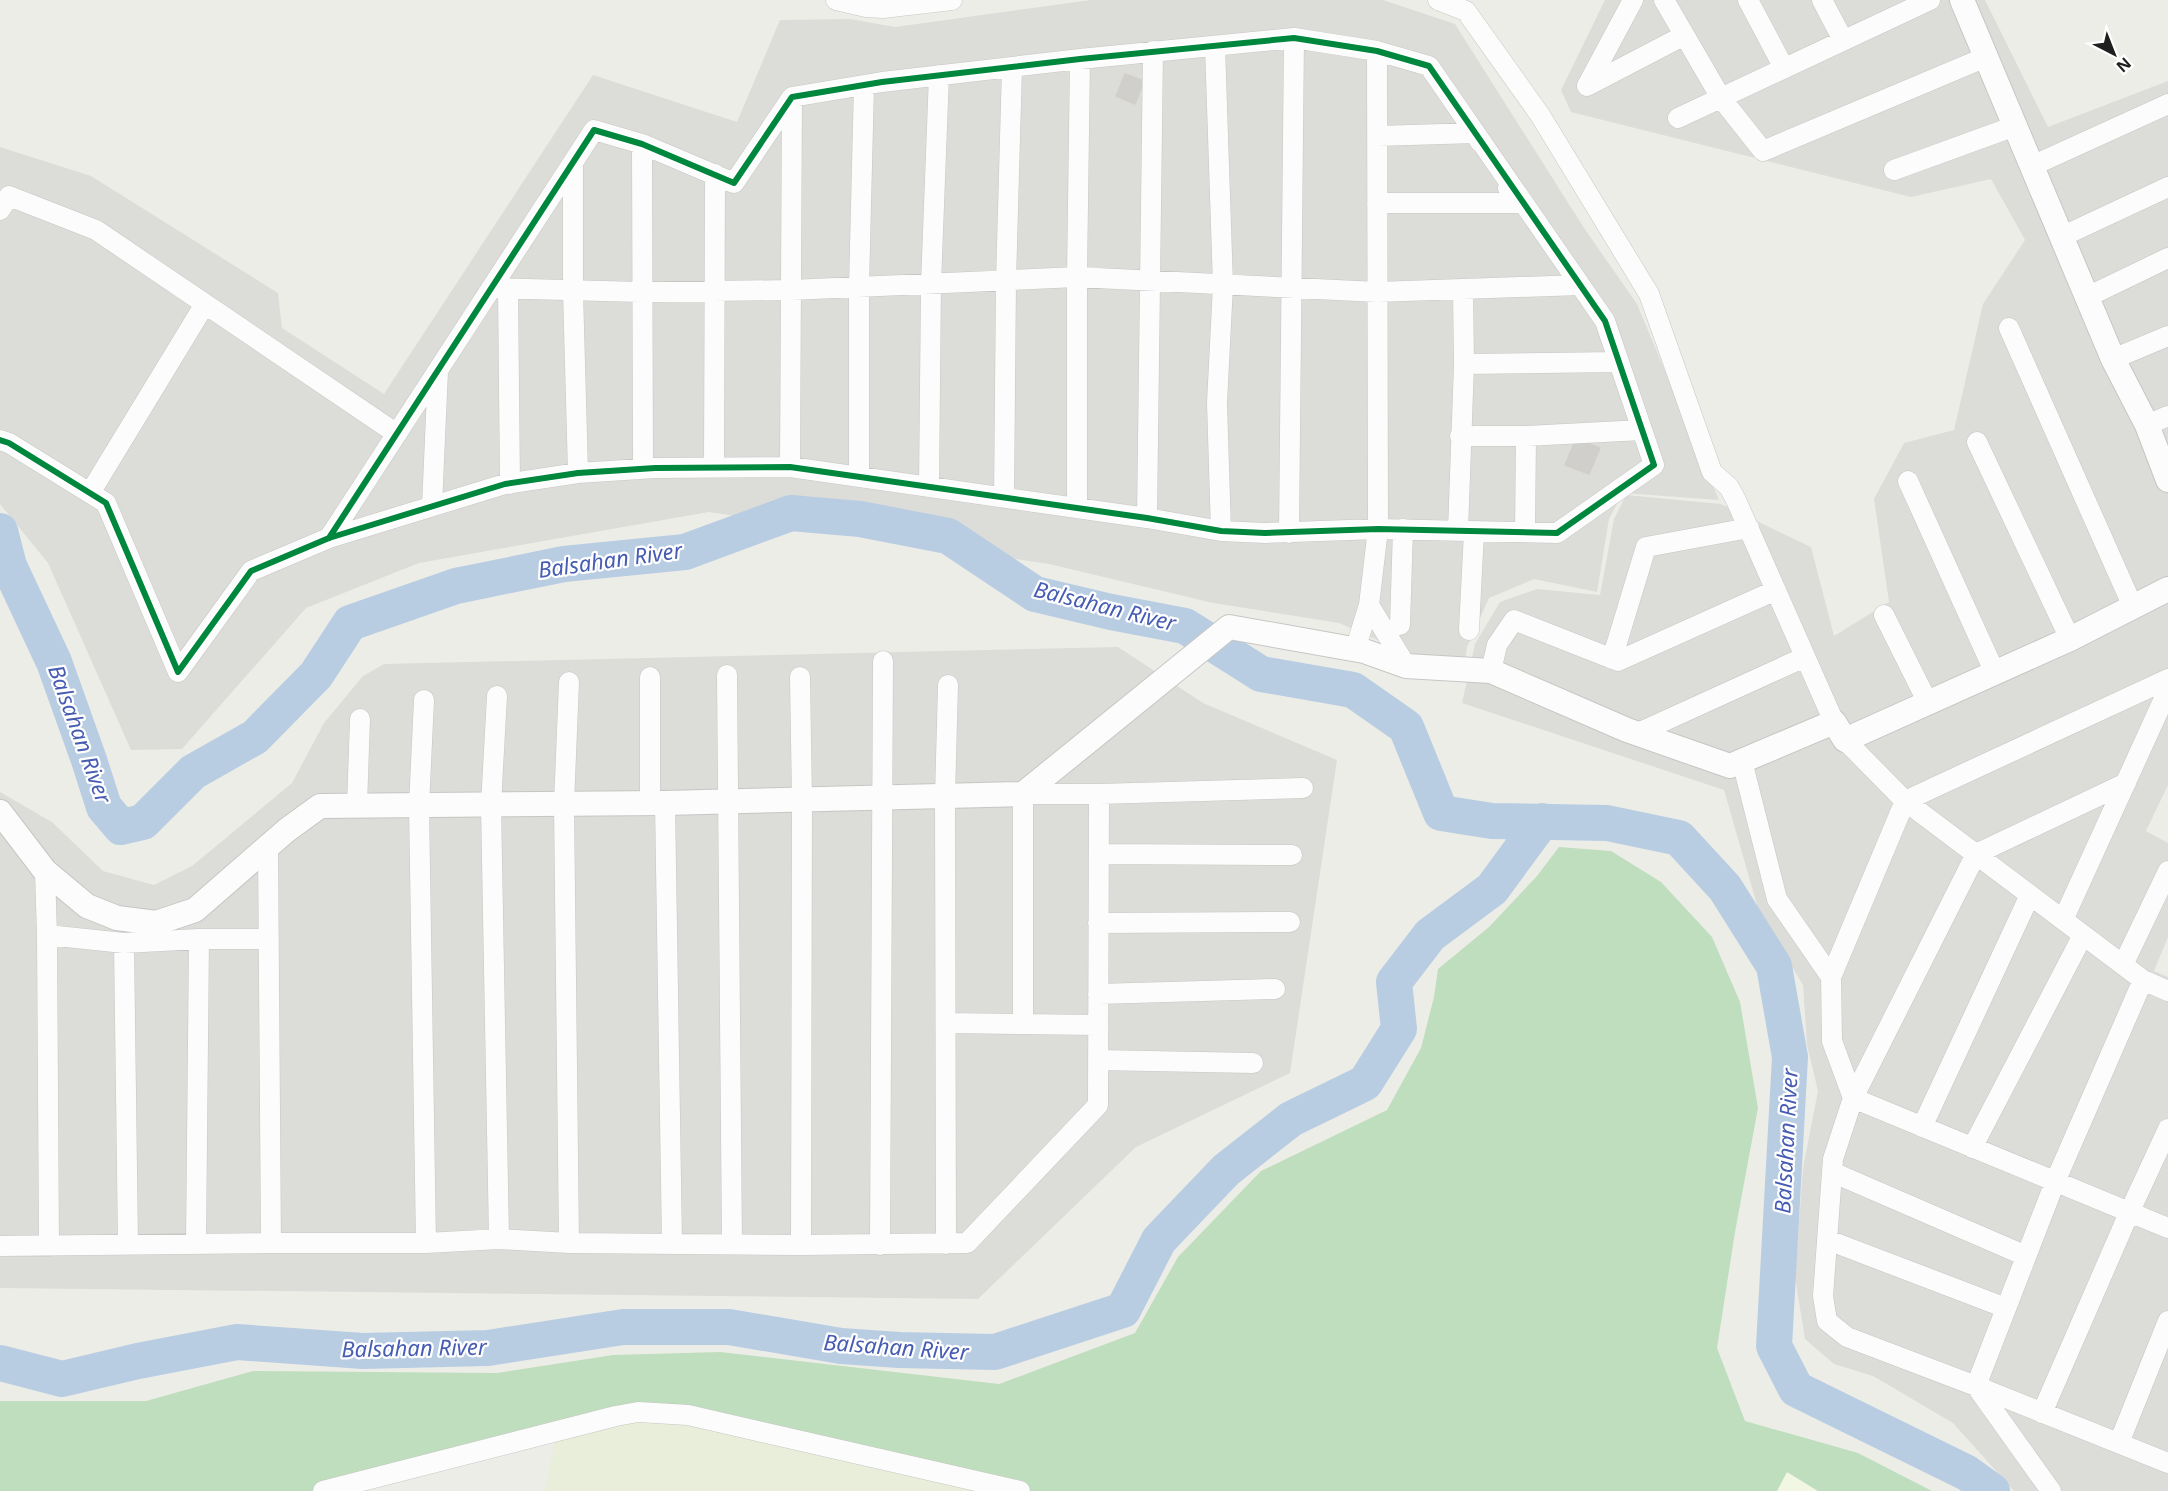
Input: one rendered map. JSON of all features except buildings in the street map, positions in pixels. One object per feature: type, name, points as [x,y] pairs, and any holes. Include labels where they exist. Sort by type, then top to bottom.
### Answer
[{"type":"street","points":[[836,0],[883,8],[952,0]]},
{"type":"street","points":[[1438,0],[1466,11],[1540,115],[1649,294],[1712,472],[1729,487],[1839,731],[1905,801],[2143,980],[2168,991]]},
{"type":"street","points":[[1633,0],[1587,86],[1683,36]]},
{"type":"street","points":[[1664,0],[1720,98],[1763,151],[1986,57]]},
{"type":"street","points":[[1748,0],[1784,68]]},
{"type":"street","points":[[1822,0],[1843,40]]},
{"type":"street","points":[[1677,118],[1930,0]]},
{"type":"street","points":[[1962,0],[2113,359],[2157,420],[2168,480]]},
{"type":"street","points":[[1289,533],[1294,38]]},
{"type":"street","points":[[0,440],[9,443],[106,503],[178,672],[251,571],[329,538],[432,506],[510,484],[578,473],[643,469],[790,468],[1147,518],[1221,531],[1289,533],[1378,529],[1557,533],[1654,465],[1605,321],[1429,66],[1377,51],[1294,38],[939,75],[792,97],[734,183],[642,144],[594,130],[500,288],[438,371],[329,538]]},
{"type":"street","points":[[1215,46],[1223,285],[1217,403],[1221,531]]},
{"type":"street","points":[[1147,518],[1153,51]]},
{"type":"street","points":[[1355,650],[1370,604],[1378,529],[1377,51]]},
{"type":"street","points":[[1077,508],[1080,59]]},
{"type":"street","points":[[1004,498],[1006,281],[1012,67]]},
{"type":"street","points":[[929,487],[931,284],[939,75]]},
{"type":"street","points":[[859,477],[859,287],[864,85]]},
{"type":"street","points":[[790,468],[792,97]]},
{"type":"street","points":[[2032,166],[2168,104]]},
{"type":"street","points":[[1894,170],[2015,126]]},
{"type":"street","points":[[1377,136],[1475,133]]},
{"type":"street","points":[[1377,203],[1516,203],[1475,133]]},
{"type":"street","points":[[642,144],[643,469]]},
{"type":"street","points":[[573,162],[573,291],[578,473]]},
{"type":"street","points":[[714,468],[715,174]]},
{"type":"street","points":[[2061,237],[2168,187]]},
{"type":"street","points":[[0,210],[9,196],[96,230],[397,434]]},
{"type":"street","points":[[2087,297],[2168,258]]},
{"type":"street","points":[[500,288],[715,292],[1077,277],[1377,292],[1580,285]]},
{"type":"street","points":[[500,288],[510,484]]},
{"type":"street","points":[[1463,289],[1464,364],[1460,436],[1469,630]]},
{"type":"street","points":[[90,493],[205,304]]},
{"type":"street","points":[[2009,328],[2133,608]]},
{"type":"street","points":[[2113,359],[2168,336]]},
{"type":"street","points":[[1464,364],[1619,362]]},
{"type":"street","points":[[432,506],[438,371]]},
{"type":"street","points":[[1460,436],[1526,436],[1642,430]]},
{"type":"street","points":[[1525,532],[1526,436]]},
{"type":"street","points":[[1977,442],[2070,639]]},
{"type":"street","points":[[1908,481],[1995,673]]},
{"type":"street","points":[[1612,658],[1646,547],[1749,528]]},
{"type":"street","points":[[1400,625],[1403,530]]},
{"type":"street","points":[[1023,795],[1229,627],[1355,650],[1406,666],[1491,671],[1638,733],[1730,766],[1928,703],[2070,639],[2168,589]]},
{"type":"street","points":[[1491,671],[1497,645],[1515,620],[1618,661],[1776,590]]},
{"type":"street","points":[[1370,604],[1406,666]]},
{"type":"street","points":[[1884,615],[1928,703]]},
{"type":"street","points":[[1638,733],[1805,657]]},
{"type":"street","points":[[880,1245],[883,661]]},
{"type":"street","points":[[727,675],[732,1244]]},
{"type":"street","points":[[650,677],[657,802],[672,1243]]},
{"type":"street","points":[[800,677],[801,1245]]},
{"type":"street","points":[[2168,679],[1905,801],[1831,977],[1832,1041],[1853,1098],[2168,1228]]},
{"type":"street","points":[[569,682],[564,804],[569,1243]]},
{"type":"street","points":[[946,1244],[945,796],[948,685]]},
{"type":"street","points":[[2063,920],[2168,690]]},
{"type":"street","points":[[497,696],[491,805],[499,1239]]},
{"type":"street","points":[[424,700],[419,806],[426,1243]]},
{"type":"street","points":[[357,806],[360,718]]},
{"type":"street","points":[[1742,761],[1777,899],[1831,977]]},
{"type":"street","points":[[2126,783],[1976,854],[1853,1098],[1833,1159],[1823,1296],[1827,1321],[1847,1337],[2167,1461]]},
{"type":"street","points":[[0,812],[45,871],[87,906],[117,918],[156,923],[195,909],[287,830],[320,806],[802,800],[881,796],[1099,794],[1303,788]]},
{"type":"street","points":[[0,1246],[271,1242],[426,1243],[499,1239],[569,1243],[801,1245],[967,1243],[1098,1105],[1099,794]]},
{"type":"street","points":[[1023,795],[1023,1023]]},
{"type":"street","points":[[268,846],[271,1242]]},
{"type":"street","points":[[1099,854],[1292,855]]},
{"type":"street","points":[[45,871],[49,1246]]},
{"type":"street","points":[[2123,965],[2168,871]]},
{"type":"street","points":[[1922,1126],[2030,895]]},
{"type":"street","points":[[1098,923],[1290,922]]},
{"type":"street","points":[[47,935],[124,943],[199,939],[269,939]]},
{"type":"street","points":[[1972,1148],[2083,935]]},
{"type":"street","points":[[196,1244],[199,939]]},
{"type":"street","points":[[124,943],[128,1245]]},
{"type":"street","points":[[1976,1386],[2055,1182],[2143,980]]},
{"type":"street","points":[[1098,994],[1275,989]]},
{"type":"street","points":[[946,1023],[1098,1025]]},
{"type":"street","points":[[1098,1060],[1253,1063]]},
{"type":"street","points":[[2043,1413],[2129,1213],[2168,1129]]},
{"type":"street","points":[[1832,1172],[2026,1256]]},
{"type":"street","points":[[1828,1240],[2006,1308]]},
{"type":"street","points":[[2119,1443],[2168,1321]]},
{"type":"street","points":[[1976,1386],[2051,1491]]},
{"type":"street","points":[[323,1491],[616,1416],[638,1413],[688,1415],[1020,1491]]},
{"type":"shaded area","points":[[1091,0],[1383,0],[1455,24],[1584,228],[1637,304],[1719,500],[1623,493],[1609,519],[1597,592],[1534,579],[1489,598],[1467,647],[1465,663],[1416,657],[1339,623],[1213,603],[1049,564],[709,512],[419,563],[306,608],[182,749],[131,750],[48,563],[0,504],[0,147],[91,176],[278,293],[282,328],[384,394],[593,75],[737,122],[780,20],[850,19],[895,27]]},
{"type":"shaded area","points":[[1605,0],[1985,0],[2048,127],[2168,81],[2168,785],[2146,831],[2168,843],[2168,937],[2154,971],[2168,977],[2168,1491],[2014,1491],[1953,1423],[1873,1376],[1834,1364],[1805,1339],[1795,1278],[1803,1168],[1818,1091],[1807,1045],[1803,985],[1759,912],[1724,790],[1462,703],[1475,644],[1500,602],[1537,589],[1600,595],[1614,519],[1626,495],[1721,504],[1811,547],[1834,636],[1889,602],[1874,499],[1904,443],[1954,430],[1983,304],[2025,240],[1991,179],[1911,197],[1571,112],[1561,90]]},
{"type":"shaded area","points":[[1118,647],[1203,703],[1337,760],[1290,1073],[1136,1147],[978,1299],[0,1288],[0,792],[52,822],[103,871],[154,885],[192,866],[292,783],[324,723],[363,676],[384,664]]},
{"type":"shaded area","points":[[668,1413],[1008,1491],[545,1491],[557,1430]]},
{"type":"shaded area","points":[[1786,1472],[1818,1491],[1777,1491]]},
{"type":"green space","points":[[1559,847],[1611,851],[1661,882],[1712,937],[1740,1002],[1758,1108],[1717,1348],[1745,1421],[1858,1453],[1932,1491],[1818,1491],[1787,1472],[1777,1491],[1008,1491],[668,1413],[331,1491],[0,1491],[0,1401],[146,1401],[253,1371],[497,1373],[613,1355],[720,1352],[999,1384],[1135,1333],[1178,1257],[1261,1171],[1387,1110],[1421,1048],[1434,997],[1438,969],[1489,927],[1537,876]]},
{"type":"waterway","name":"Balsahan River","points":[[0,531],[9,566],[54,662],[104,807],[121,827],[143,822],[193,772],[255,737],[316,675],[350,623],[456,586],[564,564],[685,552],[791,513],[860,519],[948,536],[1035,594],[1185,626],[1261,674],[1353,690],[1406,727],[1441,813],[1492,821],[1607,823],[1679,838],[1725,888],[1774,966],[1790,1057],[1774,1346],[1796,1389],[1967,1473],[1992,1491]]},
{"type":"waterway","name":"Balsahan River","points":[[0,1363],[62,1379],[138,1361],[237,1342],[363,1351],[488,1348],[623,1327],[729,1327],[841,1346],[995,1352],[1123,1310],[1159,1240],[1226,1170],[1291,1119],[1365,1083],[1399,1029],[1394,982],[1430,935],[1492,889],[1542,821]]},
{"type":"cycle path","points":[[0,440],[9,443],[106,503],[178,672],[251,571],[329,538],[505,484],[578,473],[655,468],[790,467],[1147,518],[1221,531],[1265,533],[1378,529],[1557,533],[1654,465],[1605,321],[1429,66],[1377,51],[1294,38],[1080,59],[882,82],[792,97],[734,183],[642,144],[594,130],[329,538]]}]
